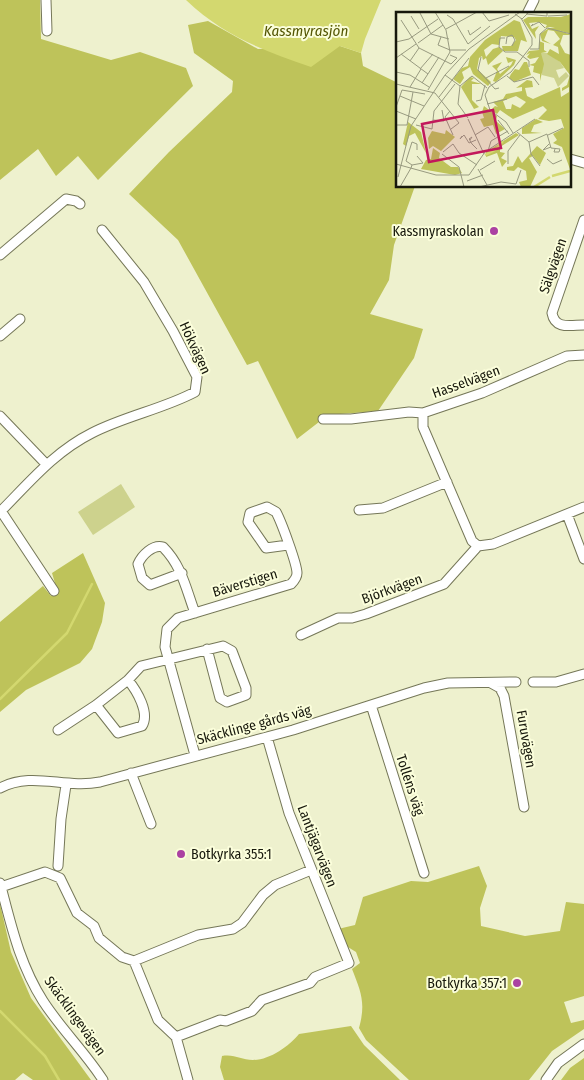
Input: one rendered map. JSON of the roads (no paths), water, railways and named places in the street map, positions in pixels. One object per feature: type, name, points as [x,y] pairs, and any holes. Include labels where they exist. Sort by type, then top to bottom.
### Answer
[{"type":"street","points":[[46,0],[47,31]]},
{"type":"street","points":[[528,12],[534,0]]},
{"type":"street","points":[[0,255],[66,200],[76,201],[80,204]]},
{"type":"street","name":"Sälgvägen","points":[[584,220],[552,313],[554,321],[560,325],[584,324]]},
{"type":"street","name":"Hökvägen","points":[[1,512],[46,464],[93,432],[188,396],[195,392],[198,384],[197,377],[151,293],[102,230]]},
{"type":"street","points":[[0,336],[20,319]]},
{"type":"street","name":"Hasselvägen","points":[[324,419],[351,419],[409,412],[423,413],[482,393],[567,356],[584,355]]},
{"type":"street","points":[[423,413],[423,427],[472,541],[478,546],[493,544],[584,507]]},
{"type":"street","points":[[0,416],[46,464]]},
{"type":"street","points":[[359,510],[383,508],[447,482]]},
{"type":"street","name":"Bäverstigen","points":[[195,755],[164,641],[167,629],[178,618],[291,584],[297,573],[288,545],[278,515],[273,508],[267,507],[250,513],[248,522],[266,548],[271,549],[288,545]]},
{"type":"street","points":[[1,512],[54,591]]},
{"type":"street","points":[[567,514],[584,560]]},
{"type":"street","points":[[182,573],[150,584],[142,578],[138,564],[152,549],[160,546],[163,547],[176,561],[182,573],[195,613]]},
{"type":"street","name":"Björkvägen","points":[[301,635],[338,618],[352,618],[366,614],[444,584],[478,546]]},
{"type":"street","points":[[58,730],[96,705],[128,680],[141,666],[169,658],[207,649],[223,646],[230,648],[246,688],[246,695],[227,702],[220,698],[207,649]]},
{"type":"street","points":[[533,682],[556,682],[584,674]]},
{"type":"street","points":[[96,705],[118,734],[142,726],[145,722],[141,704],[136,691],[128,680]]},
{"type":"street","name":"Furuvägen","points":[[490,682],[496,684],[504,696],[524,807]]},
{"type":"street","name":"Skäcklinge gårds väg","points":[[0,788],[26,780],[83,785],[267,736],[438,685],[516,682]]},
{"type":"street","name":"Tolléns väg","points":[[371,705],[424,873]]},
{"type":"street","name":"Lantjägarvägen","points":[[176,1037],[220,1020],[226,1021],[252,1011],[262,1000],[310,984],[315,977],[349,963],[289,813],[267,736]]},
{"type":"street","points":[[131,773],[151,824]]},
{"type":"street","points":[[58,866],[61,819],[66,785]]},
{"type":"street","points":[[1,885],[44,872],[55,875],[60,878],[67,888],[77,913],[94,926],[99,938],[122,957],[134,961],[198,935],[219,933],[233,929],[242,923],[262,895],[275,885],[311,870]]},
{"type":"street","name":"Skäcklingevägen","points":[[1,885],[15,944],[33,982],[46,1005],[103,1080]]},
{"type":"street","points":[[134,961],[158,1020],[176,1037],[185,1063],[188,1080]]},
{"type":"street","points":[[546,1080],[558,1063],[584,1044]]},
{"type":"water","name":"Kassmyrasjön","points":[[186,0],[381,0],[361,53],[340,46],[311,67],[260,48],[229,33],[200,13]]},
{"type":"waterway","points":[[0,699],[67,633],[92,584]]},
{"type":"waterway","points":[[0,1011],[45,1056],[59,1080]]},
{"type":"place","name":"Kassmyraskolan","points":[[494,231]]},
{"type":"place","name":"Botkyrka 355:1","points":[[181,854]]},
{"type":"place","name":"Botkyrka 357:1","points":[[517,983]]}]
